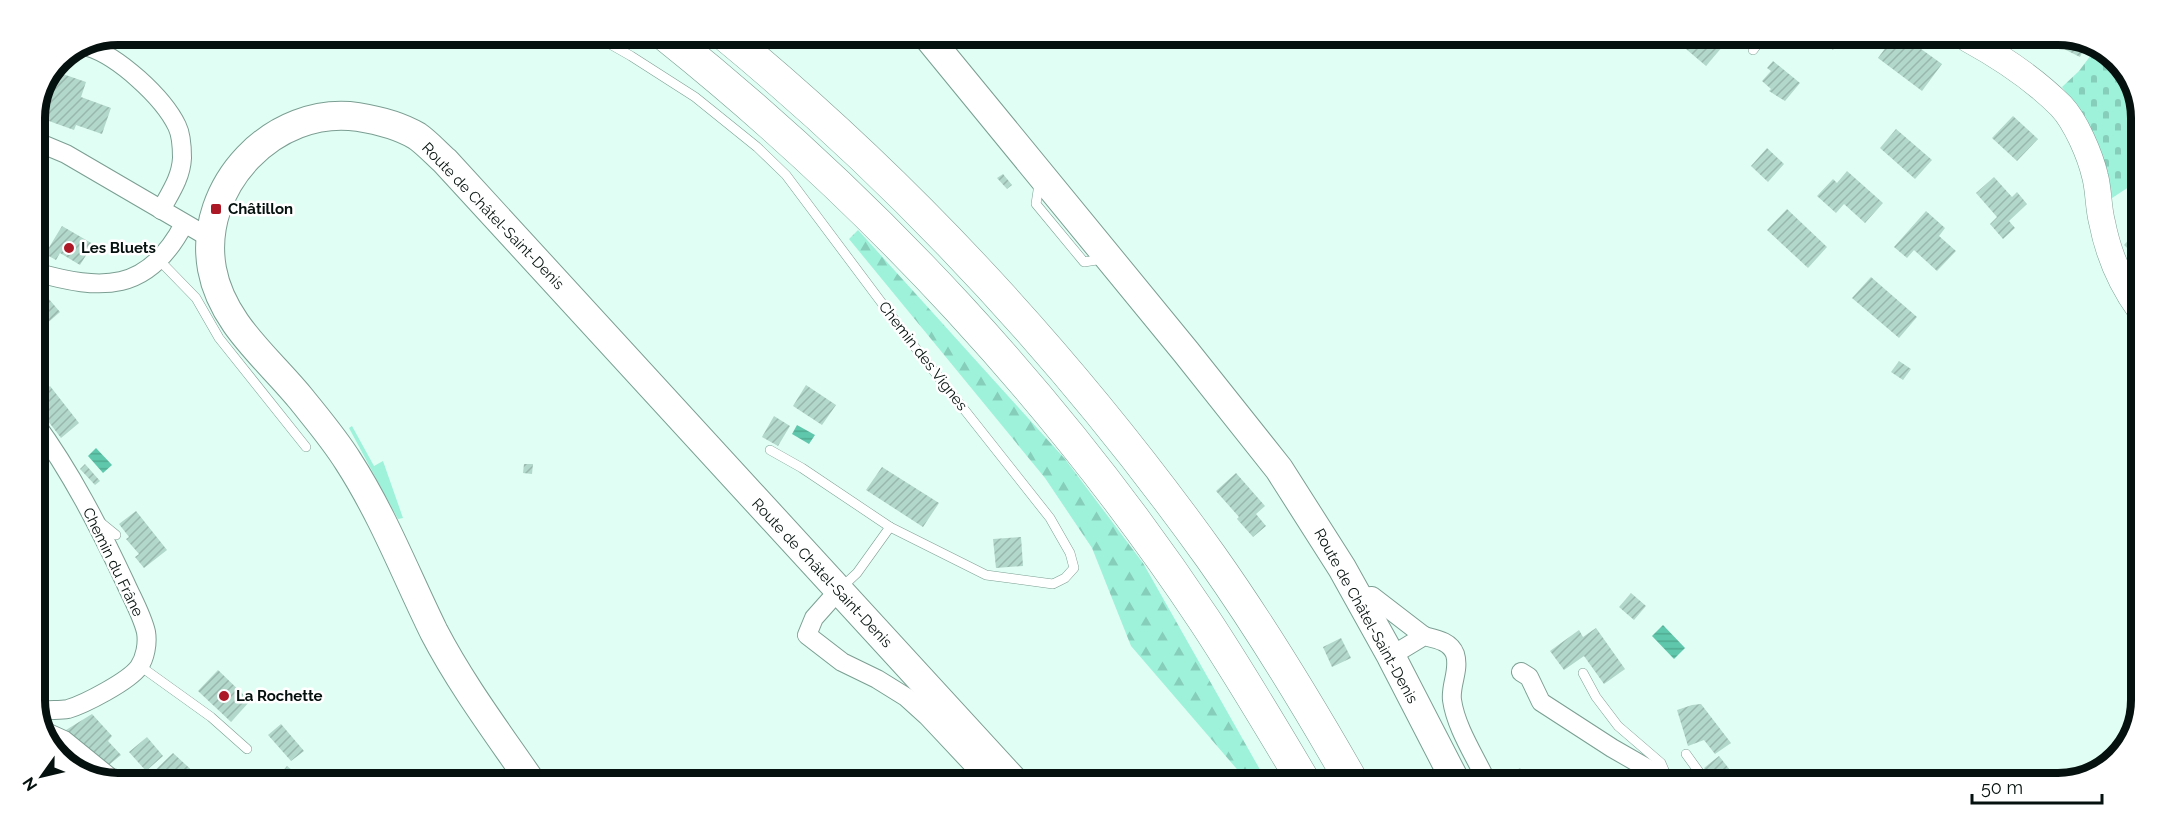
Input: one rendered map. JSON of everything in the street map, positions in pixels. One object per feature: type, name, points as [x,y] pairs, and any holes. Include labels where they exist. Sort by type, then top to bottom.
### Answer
[{"type":"highway","points":[[678,45],[766,119],[853,200],[942,290],[1013,369],[1094,468],[1179,583],[1256,701],[1299,773]]},
{"type":"highway","points":[[737,45],[844,138],[923,214],[991,285],[1084,391],[1126,443],[1212,559],[1295,685],[1347,773]]},
{"type":"main road","name":"Route de Châtel-Saint-Denis","points":[[934,45],[1279,469],[1342,567],[1451,773]]},
{"type":"main road","name":"Route de Châtel-Saint-Denis","points":[[525,773],[456,672],[378,514],[348,461],[316,417],[238,327],[227,311],[218,290],[212,268],[210,238],[214,215],[227,184],[246,159],[286,129],[320,118],[358,117],[388,124],[417,137],[445,162],[1007,773]]},
{"type":"street","points":[[1979,45],[2025,75],[2062,107],[2082,140],[2096,177],[2102,221],[2112,261],[2131,298]]},
{"type":"street","points":[[95,49],[136,78],[166,108],[179,128],[182,158],[179,178],[161,210]]},
{"type":"street","points":[[45,145],[66,154],[210,238]]},
{"type":"street","points":[[45,275],[98,284],[125,280],[149,270],[160,261],[184,224]]},
{"type":"street","name":"Chemin du Frâne","points":[[45,438],[90,512],[141,618],[146,634],[146,647],[140,666]]},
{"type":"street","points":[[838,591],[814,618],[807,635],[842,662],[877,679],[906,697],[980,773]]},
{"type":"street","points":[[1359,597],[1372,596],[1424,636],[1443,640],[1455,652],[1456,670],[1452,697],[1456,716],[1483,773]]},
{"type":"street","points":[[1391,656],[1424,636]]},
{"type":"street","points":[[45,709],[69,708],[118,685],[140,666]]},
{"type":"street","points":[[1521,672],[1529,677],[1541,702],[1612,748],[1656,773]]},
{"type":"street","points":[[64,740],[62,723],[69,708]]},
{"type":"street","points":[[54,736],[64,740],[102,771]]},
{"type":"lane","name":"Chemin des Vignes","points":[[612,45],[695,98],[757,147],[786,175],[914,346],[1050,518],[1070,553],[1074,568],[1065,578],[1053,584],[986,575],[890,527],[802,468],[770,450]]},
{"type":"lane","points":[[1753,50],[1757,45]]},
{"type":"lane","points":[[160,261],[196,298],[219,338],[306,447]]},
{"type":"lane","points":[[90,512],[116,535]]},
{"type":"lane","points":[[838,591],[857,573],[890,527]]},
{"type":"lane","points":[[140,666],[211,717],[247,749]]},
{"type":"lane","points":[[1583,673],[1596,697],[1618,726],[1661,763],[1666,773]]},
{"type":"lane","points":[[1686,754],[1700,773]]},
{"type":"green space","points":[[2092,54],[2103,60],[2121,81],[2130,104],[2131,186],[2112,198],[2101,152],[2089,126],[2062,87],[2079,71]]},
{"type":"green space","points":[[858,230],[1065,459],[1143,563],[1262,773],[1240,773],[1131,646],[1092,548],[1045,478],[849,239]]},
{"type":"green space","points":[[352,426],[374,466],[383,461],[403,518],[398,519],[349,428]]},
{"type":"shaded area","points":[[797,425],[815,435],[809,444],[792,434]]},
{"type":"shaded area","points":[[96,448],[112,465],[103,473],[88,456]]},
{"type":"shaded area","points":[[1663,625],[1685,648],[1674,659],[1652,636]]},
{"type":"building","points":[[1681,45],[1723,46],[1706,66]]},
{"type":"building","points":[[1822,45],[1837,45],[1833,50],[1828,46],[1826,48]]},
{"type":"building","points":[[1888,45],[1915,45],[1942,64],[1922,91],[1878,58]]},
{"type":"building","points":[[2056,45],[2084,50],[2080,57]]},
{"type":"building","points":[[1773,61],[1800,83],[1785,101],[1769,91],[1771,89],[1762,81],[1771,71],[1767,68]]},
{"type":"building","points":[[60,73],[86,82],[81,97],[111,108],[102,134],[76,125],[74,130],[45,120],[46,104]]},
{"type":"building","points":[[2013,116],[2038,139],[2017,161],[1992,138]]},
{"type":"building","points":[[1896,129],[1932,160],[1915,179],[1880,148]]},
{"type":"building","points":[[1767,148],[1784,164],[1768,182],[1751,166]]},
{"type":"building","points":[[1847,171],[1883,203],[1865,223],[1844,204],[1836,213],[1817,196],[1833,179],[1837,183]]},
{"type":"building","points":[[1003,174],[1012,185],[1007,189],[997,178]]},
{"type":"building","points":[[1994,177],[2012,197],[2017,192],[2027,204],[2009,221],[2015,228],[2003,239],[1990,224],[1997,217],[1976,193]]},
{"type":"building","points":[[1787,209],[1827,247],[1808,268],[1767,230]]},
{"type":"building","points":[[1926,211],[1945,228],[1939,236],[1956,251],[1937,271],[1914,250],[1907,258],[1894,247]]},
{"type":"building","name":"Les Bluets","points":[[62,226],[93,244],[80,265],[60,253],[56,260],[45,254]]},
{"type":"building","points":[[2131,237],[2131,252],[2124,245]]},
{"type":"building","points":[[1871,277],[1917,317],[1899,338],[1852,298]]},
{"type":"building","points":[[45,294],[60,312],[45,325]]},
{"type":"building","points":[[1899,361],[1911,369],[1903,380],[1891,372]]},
{"type":"building","points":[[806,385],[836,405],[822,425],[793,406]]},
{"type":"building","points":[[50,386],[79,423],[61,438],[45,417],[45,390]]},
{"type":"building","points":[[774,416],[790,426],[778,446],[762,437]]},
{"type":"building","points":[[85,464],[100,481],[95,485],[80,469]]},
{"type":"building","points":[[524,464],[533,464],[532,474],[523,473]]},
{"type":"building","points":[[882,467],[939,503],[923,527],[866,490]]},
{"type":"building","points":[[1236,473],[1265,506],[1256,514],[1266,526],[1253,537],[1216,491]]},
{"type":"building","points":[[136,511],[167,550],[144,568],[135,557],[139,554],[126,539],[129,537],[119,524]]},
{"type":"building","points":[[1021,537],[1023,566],[996,568],[993,539]]},
{"type":"building","points":[[1631,593],[1646,606],[1634,620],[1619,607]]},
{"type":"building","points":[[1596,628],[1625,669],[1604,684],[1584,656],[1564,670],[1550,651],[1579,630],[1583,637]]},
{"type":"building","points":[[1341,638],[1351,658],[1332,667],[1323,647]]},
{"type":"building","name":"La Rochette","points":[[218,670],[250,701],[231,722],[198,691]]},
{"type":"building","points":[[1701,704],[1731,743],[1715,754],[1704,740],[1688,746],[1677,710]]},
{"type":"building","points":[[92,714],[112,736],[108,741],[121,755],[104,769],[66,730]]},
{"type":"building","points":[[281,724],[304,751],[291,761],[268,735]]},
{"type":"building","points":[[147,737],[163,756],[146,771],[129,752]]},
{"type":"building","points":[[173,753],[195,773],[152,773]]},
{"type":"building","points":[[1719,756],[1730,770],[1726,773],[1707,773],[1704,768]]},
{"type":"building","points":[[287,766],[296,773],[281,773]]},
{"type":"building","points":[[1520,768],[1523,773],[1512,773]]},
{"type":"place","name":"Châtillon","points":[[216,209]]},
{"type":"place","name":"Les Bluets","points":[[69,248]]},
{"type":"place","name":"La Rochette","points":[[224,696]]}]
